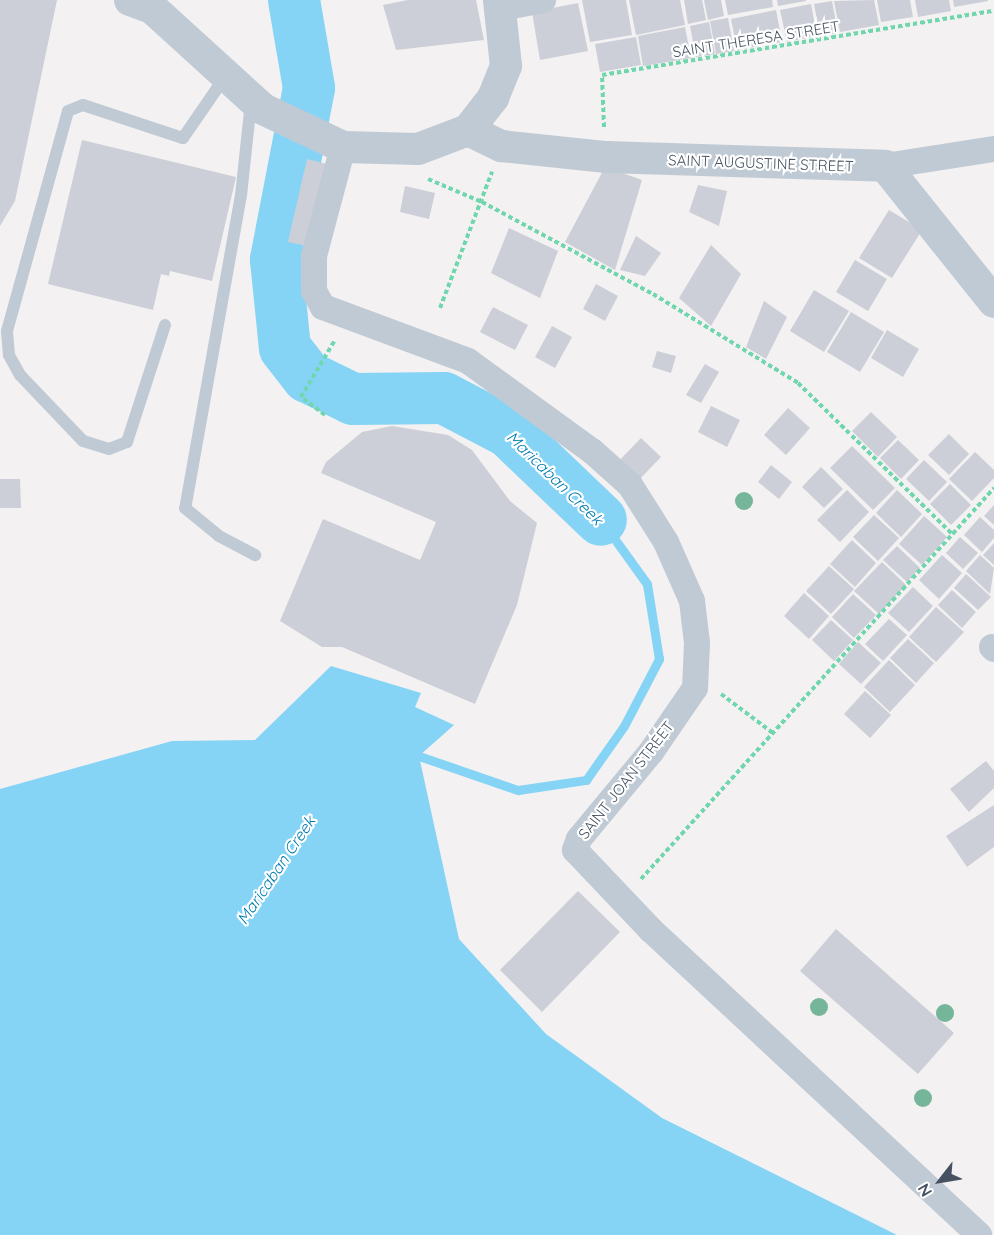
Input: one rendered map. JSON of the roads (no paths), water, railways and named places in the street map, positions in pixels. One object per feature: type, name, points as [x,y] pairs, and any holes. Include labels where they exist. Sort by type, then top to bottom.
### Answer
[{"type":"street","points":[[140,2],[257,105],[340,146],[418,149],[468,130],[493,98],[506,66],[500,4],[543,0]]},
{"type":"street","name":"SAINT AUGUSTINE STREET","points":[[468,130],[501,146],[606,157],[885,166]]},
{"type":"street","name":"SAINT JOAN STREET","points":[[340,146],[314,256],[314,291],[323,307],[468,361],[592,450],[630,485],[666,542],[692,601],[697,643],[695,688],[651,752],[579,838],[575,850],[581,860],[621,900],[979,1235]]},
{"type":"street","points":[[994,148],[885,166],[994,302]]},
{"type":"lane","points":[[165,325],[127,442],[109,449],[83,441],[20,375],[9,355],[7,331],[68,111],[83,105],[183,138],[225,77]]},
{"type":"lane","points":[[255,555],[219,536],[185,508],[257,105]]},
{"type":"water","points":[[331,666],[421,693],[415,707],[454,725],[419,756],[459,939],[546,1034],[662,1118],[897,1235],[0,1235],[0,789],[172,741],[255,740]]},
{"type":"waterway","name":"Maricaban Creek","points":[[294,0],[309,88],[276,260],[285,348],[308,377],[353,399],[444,398],[509,432],[601,520]]},
{"type":"waterway","name":"Maricaban Creek","points":[[410,761],[419,756],[518,790],[586,780],[624,726],[659,659],[647,584],[601,520]]}]
